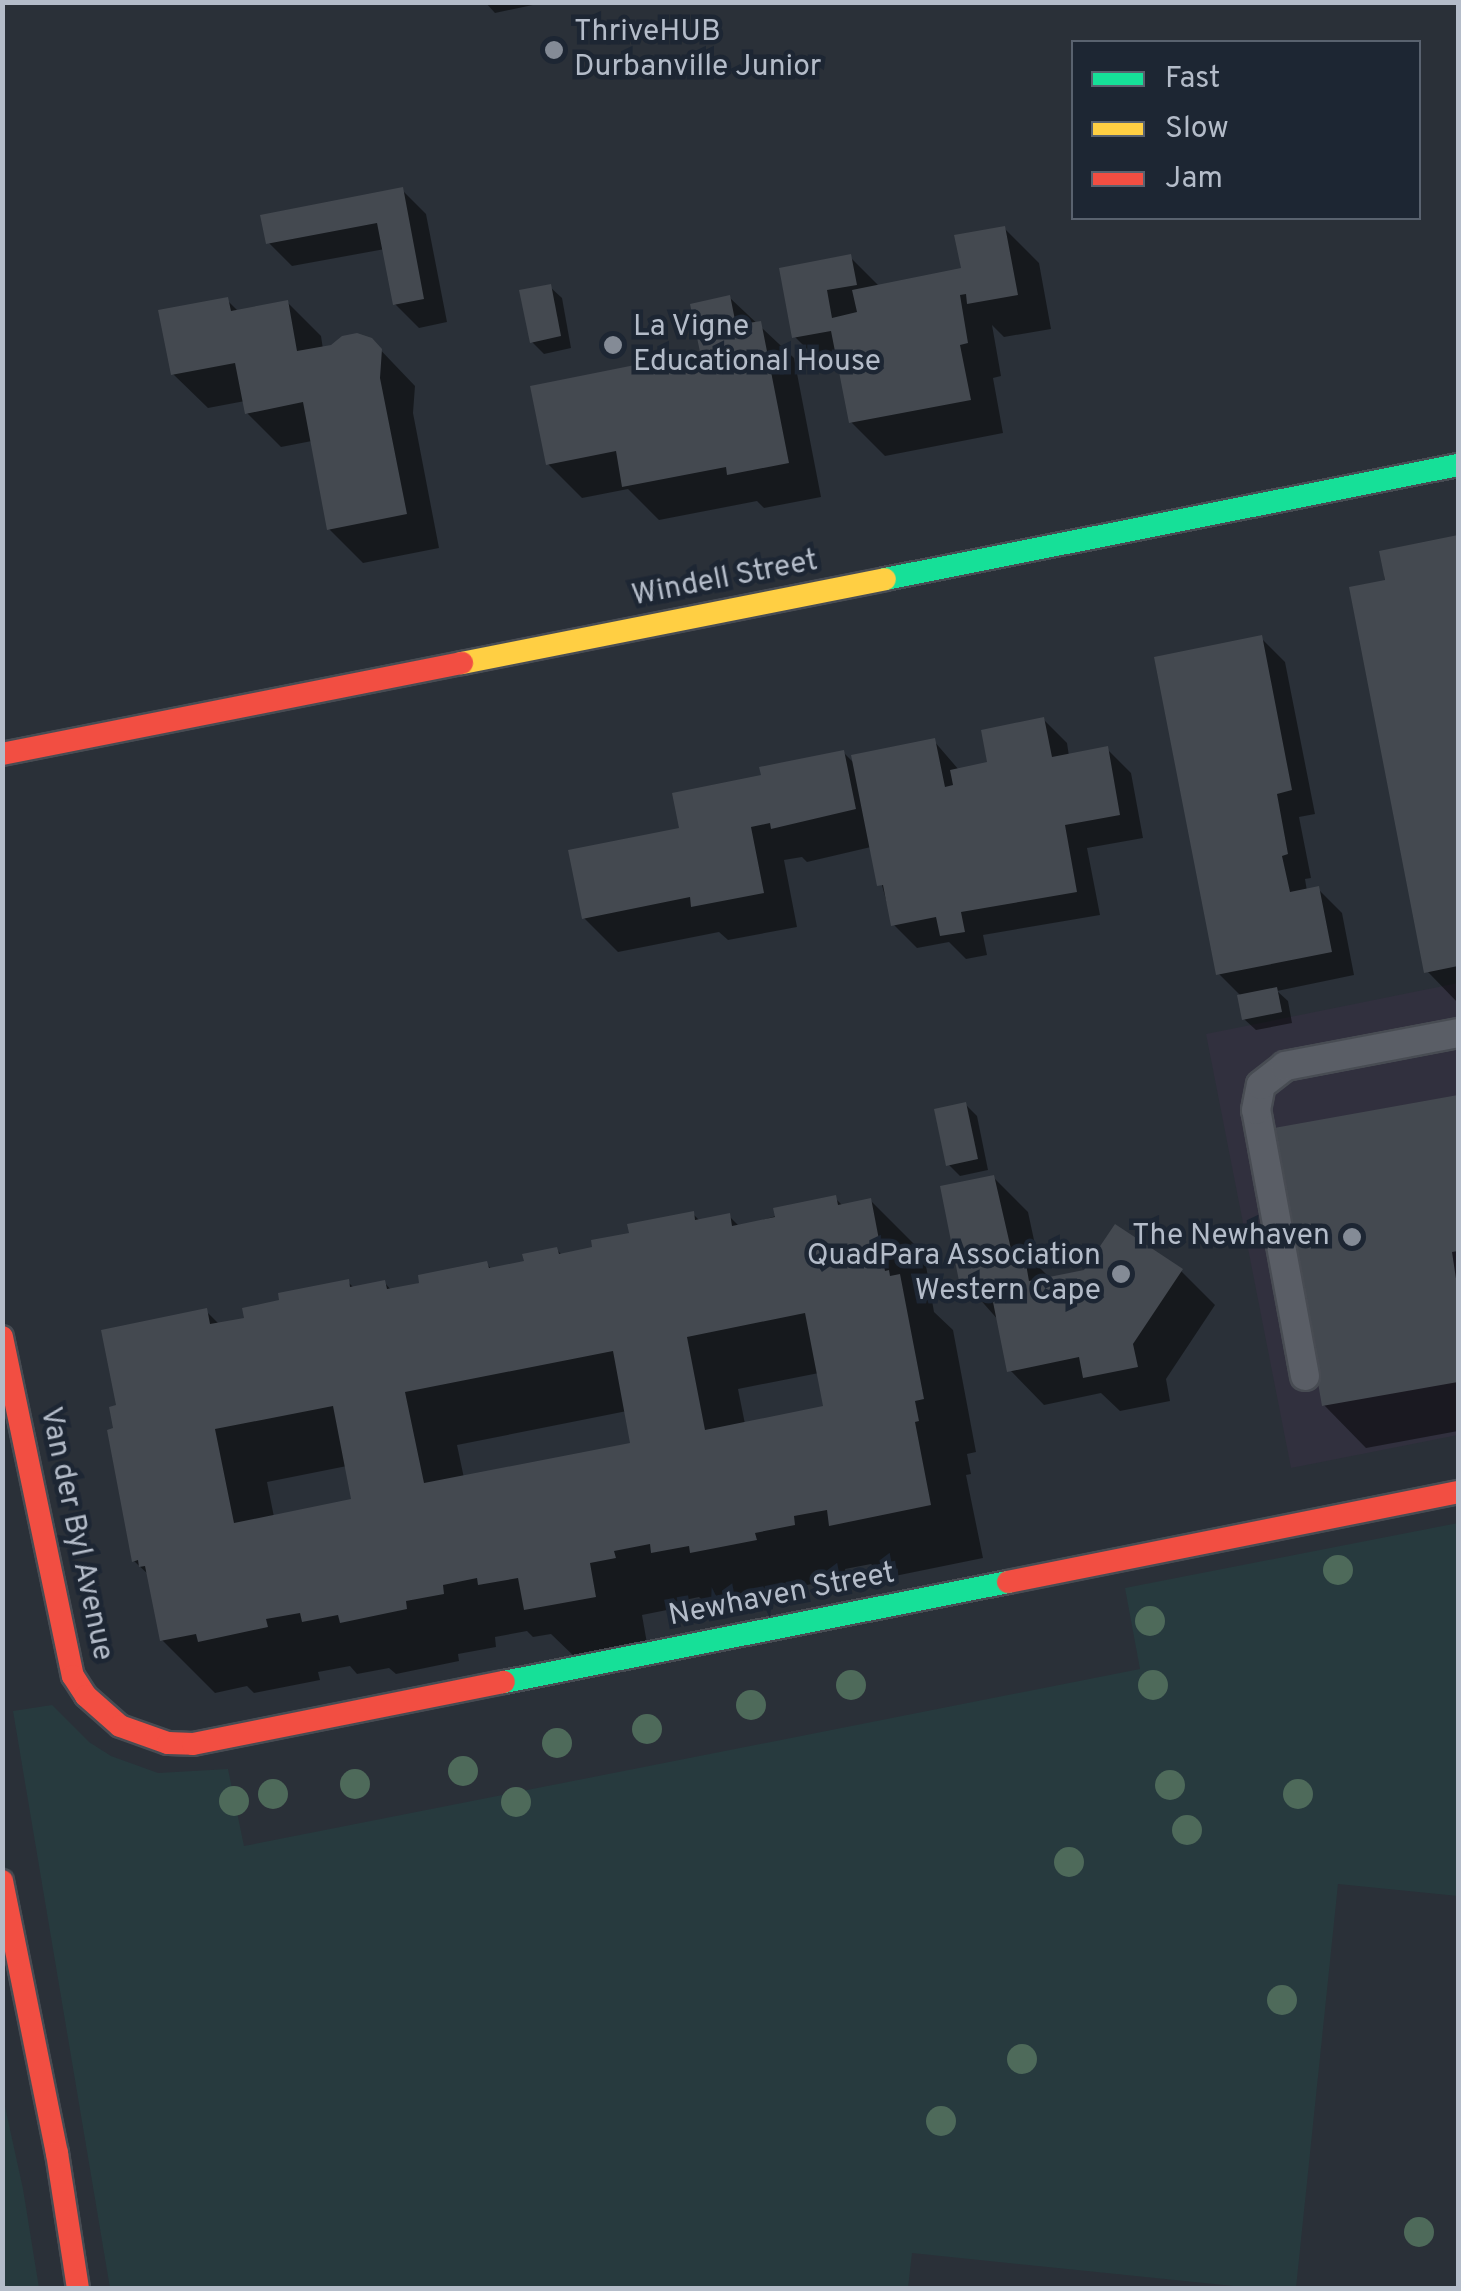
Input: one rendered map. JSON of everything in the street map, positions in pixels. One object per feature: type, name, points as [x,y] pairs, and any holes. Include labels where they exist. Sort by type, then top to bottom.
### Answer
[{"type":"street","name":"Windell Street","points":[[2,754],[1458,465]]},
{"type":"street","name":"Van der Byl Avenue","points":[[2,1337],[65,1653],[86,1696],[120,1726]]},
{"type":"street","name":"Newhaven Street","points":[[120,1726],[143,1738],[193,1744],[1458,1492]]},
{"type":"street","points":[[2,1881],[57,2153],[78,2288]]},
{"type":"lane","points":[[1305,1376],[1256,1110],[1261,1085],[1285,1066],[1458,1033]]},
{"type":"shaded area","name":"The Newhaven","points":[[1458,983],[1458,1435],[1291,1468],[1206,1034]]},
{"type":"green space","points":[[1458,1523],[1458,1896],[1338,1884],[1296,2288],[1253,2288],[912,2253],[908,2288],[110,2288],[13,1711],[52,1705],[89,1742],[111,1756],[158,1773],[228,1769],[244,1846],[1140,1669],[1125,1588]]},
{"type":"green space","points":[[2,2093],[23,2189],[39,2288],[3,2288]]},
{"type":"building","points":[[403,187],[424,299],[393,305],[377,223],[266,244],[260,215]]},
{"type":"building","points":[[1005,226],[1018,295],[967,304],[966,294],[960,295],[968,343],[960,345],[971,400],[849,423],[831,331],[792,338],[779,268],[851,254],[857,285],[827,290],[832,318],[857,312],[852,290],[961,268],[954,235]]},
{"type":"building","points":[[551,284],[561,336],[530,343],[519,290]]},
{"type":"building","points":[[730,295],[736,325],[761,321],[789,463],[727,475],[726,467],[622,487],[616,451],[546,465],[530,386],[700,352],[690,304]]},
{"type":"building","points":[[228,297],[231,311],[288,300],[297,351],[331,345],[342,336],[357,333],[372,338],[382,349],[380,378],[407,514],[327,530],[303,402],[245,414],[235,363],[171,375],[158,310]]},
{"type":"building","points":[[1458,535],[1458,966],[1424,973],[1349,587],[1385,580],[1379,551]]},
{"type":"building","points":[[1262,635],[1292,790],[1277,794],[1288,854],[1282,856],[1290,892],[1319,886],[1332,952],[1216,975],[1154,657]]},
{"type":"building","points":[[1044,717],[1052,757],[1108,746],[1120,815],[1065,825],[1077,892],[961,912],[965,932],[940,936],[936,917],[891,926],[883,885],[877,886],[851,755],[935,738],[945,787],[953,785],[950,770],[987,762],[981,730]]},
{"type":"building","points":[[844,750],[856,809],[771,829],[770,823],[751,827],[764,893],[691,907],[690,897],[582,919],[568,850],[679,828],[672,793],[761,775],[759,767]]},
{"type":"building","points":[[1277,987],[1282,1012],[1242,1020],[1237,995]]},
{"type":"building","points":[[1458,1095],[1458,1251],[1452,1252],[1458,1292],[1458,1382],[1322,1406],[1274,1128]]},
{"type":"building","points":[[966,1102],[978,1159],[946,1166],[934,1109]]},
{"type":"building","name":"QuadPara Association Western Cape","points":[[994,1175],[1011,1249],[1023,1247],[1029,1281],[1084,1270],[1115,1224],[1183,1269],[1133,1344],[1138,1367],[1083,1378],[1079,1357],[1007,1372],[992,1297],[975,1300],[970,1279],[959,1281],[940,1186]]},
{"type":"building","points":[[836,1195],[838,1205],[871,1198],[885,1271],[889,1270],[890,1276],[900,1274],[924,1399],[915,1401],[919,1421],[915,1422],[931,1505],[829,1526],[827,1510],[794,1516],[795,1525],[755,1533],[757,1540],[690,1553],[689,1546],[651,1553],[650,1544],[614,1551],[616,1558],[590,1563],[596,1597],[524,1610],[518,1578],[478,1585],[477,1578],[443,1585],[444,1594],[406,1601],[407,1609],[340,1623],[338,1615],[302,1622],[300,1613],[266,1619],[268,1627],[198,1642],[196,1634],[160,1641],[145,1566],[139,1567],[138,1560],[132,1562],[107,1430],[113,1428],[109,1407],[116,1405],[101,1330],[207,1308],[210,1324],[244,1318],[242,1308],[279,1300],[278,1293],[349,1279],[350,1287],[385,1280],[387,1289],[419,1283],[418,1275],[487,1261],[489,1268],[524,1261],[522,1254],[557,1247],[559,1254],[592,1247],[591,1240],[629,1233],[627,1224],[694,1211],[695,1220],[730,1213],[732,1226],[775,1217],[773,1208]],"holes":[[[805,1313],[823,1406],[705,1430],[687,1337]],[[613,1351],[630,1443],[424,1483],[405,1392]],[[333,1406],[351,1499],[234,1523],[215,1429]]]},
{"type":"traffic: fast","points":[[885,579],[1458,465]]},
{"type":"traffic: fast","points":[[504,1682],[1008,1582]]},
{"type":"traffic: slow","points":[[462,663],[885,579]]},
{"type":"traffic: jam","points":[[2,754],[462,663]]},
{"type":"traffic: jam","points":[[2,1337],[73,1676],[86,1696],[120,1726],[168,1743],[193,1744],[504,1682]]},
{"type":"traffic: jam","points":[[1008,1582],[1458,1492]]},
{"type":"traffic: jam","points":[[2,1881],[57,2153],[78,2288]]},
{"type":"place","name":"ThriveHUB Durbanville Junior","points":[[554,50]]},
{"type":"place","name":"La Vigne Educational House","points":[[613,345]]},
{"type":"place","name":"The Newhaven","points":[[1352,1237]]},
{"type":"place","name":"QuadPara Association Western Cape","points":[[1121,1274]]}]
